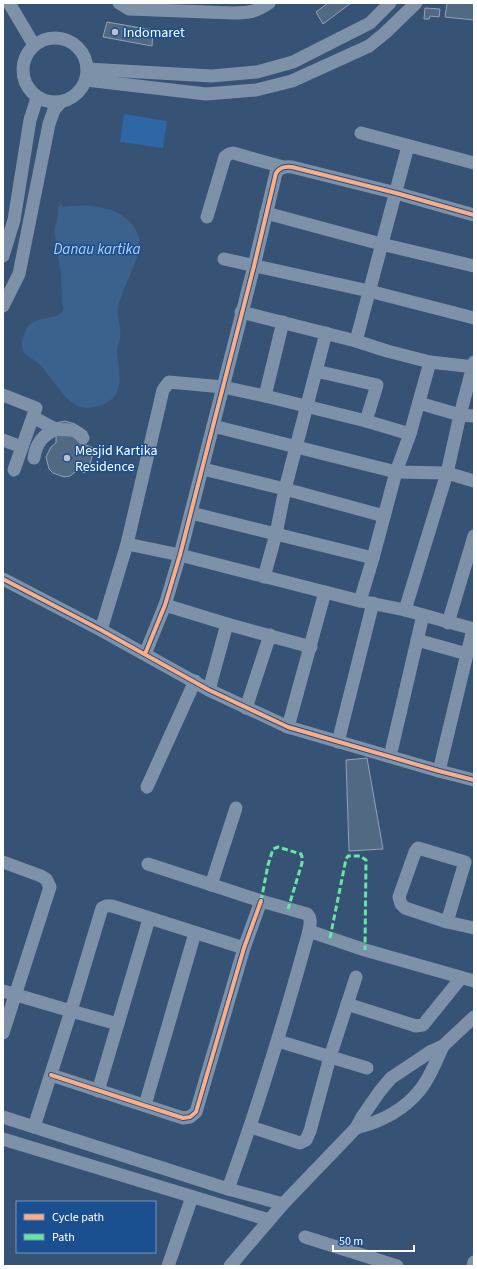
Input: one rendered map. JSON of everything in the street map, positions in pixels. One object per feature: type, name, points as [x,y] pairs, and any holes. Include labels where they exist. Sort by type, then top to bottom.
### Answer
[{"type":"street","points":[[9,3],[34,45]]},
{"type":"street","points":[[119,3],[129,9],[248,13],[258,10],[269,3]]},
{"type":"street","points":[[87,75],[212,76],[257,72],[293,62],[370,23],[390,3]]},
{"type":"street","points":[[87,75],[206,94],[256,90],[292,81],[369,46],[385,33],[416,3]]},
{"type":"street","points":[[47,38],[61,38],[74,44],[84,55],[87,75],[81,90],[72,98],[61,102],[49,102],[37,98],[28,89],[23,78],[23,66],[27,54],[34,45],[47,38]]},
{"type":"street","points":[[3,256],[14,220],[30,120],[37,98]]},
{"type":"street","points":[[3,306],[19,274],[49,124],[54,110],[61,102]]},
{"type":"street","points":[[361,133],[474,163]]},
{"type":"street","points":[[356,341],[408,146]]},
{"type":"street","points":[[207,217],[225,157],[228,154],[233,153],[283,167],[292,167],[396,193],[474,215]]},
{"type":"street","points":[[145,654],[165,605],[180,555],[254,266],[276,172],[283,167]]},
{"type":"street","points":[[266,213],[381,244],[474,266]]},
{"type":"street","points":[[224,259],[369,291],[474,318]]},
{"type":"street","points":[[241,312],[326,333],[430,362],[474,365],[446,473],[405,610]]},
{"type":"street","points":[[265,396],[283,322]]},
{"type":"street","points":[[264,577],[276,534],[285,489],[306,406],[326,333]]},
{"type":"street","points":[[360,601],[396,472],[410,434],[430,362]]},
{"type":"street","points":[[316,371],[377,385],[366,421]]},
{"type":"street","points":[[101,630],[127,544],[163,390],[169,382],[223,387],[265,396],[366,421],[410,434]]},
{"type":"street","points":[[3,395],[36,408],[14,470]]},
{"type":"street","points":[[419,403],[460,415],[474,416]]},
{"type":"street","points":[[33,417],[56,429],[73,430],[80,433],[83,438]]},
{"type":"street","points":[[213,426],[396,472],[446,473],[474,481]]},
{"type":"street","points":[[34,458],[35,448],[48,433],[56,429]]},
{"type":"street","points":[[3,440],[22,447]]},
{"type":"street","points":[[203,469],[285,489],[384,516]]},
{"type":"street","points":[[191,513],[373,558]]},
{"type":"street","points":[[448,623],[474,536]]},
{"type":"street","points":[[127,544],[180,555],[360,601],[405,610],[474,629],[439,771]]},
{"type":"street","points":[[3,579],[101,630],[209,690],[288,727],[474,780]]},
{"type":"street","points":[[288,727],[325,592]]},
{"type":"street","points":[[338,742],[374,603]]},
{"type":"street","points":[[165,605],[311,647]]},
{"type":"street","points":[[392,748],[423,615]]},
{"type":"street","points":[[209,690],[227,624]]},
{"type":"street","points":[[246,708],[270,636]]},
{"type":"street","points":[[417,640],[468,654]]},
{"type":"street","points":[[147,787],[195,681]]},
{"type":"street","points":[[211,885],[236,808]]},
{"type":"street","points":[[447,922],[470,864],[418,848],[415,852],[399,897],[402,904],[405,908],[447,922],[474,928]]},
{"type":"street","points":[[3,862],[46,879],[50,887],[9,993],[3,1033]]},
{"type":"street","points":[[148,864],[261,901],[307,914],[311,922],[310,931],[278,1041],[251,1127],[228,1189]]},
{"type":"street","points":[[51,1076],[183,1118],[190,1117],[196,1112],[244,948],[261,901]]},
{"type":"street","points":[[34,1127],[102,908],[112,906],[244,948]]},
{"type":"street","points":[[98,1091],[149,919]]},
{"type":"street","points":[[310,931],[365,950],[474,981]]},
{"type":"street","points":[[146,1105],[195,933]]},
{"type":"street","points":[[251,1127],[300,1143],[306,1140],[310,1131],[330,1057],[356,976]]},
{"type":"street","points":[[347,1004],[416,1026],[423,1025],[461,978]]},
{"type":"street","points":[[9,993],[118,1024]]},
{"type":"street","points":[[230,1266],[283,1204],[356,1128],[380,1091],[392,1078],[430,1052],[443,1046],[474,1017]]},
{"type":"street","points":[[278,1041],[367,1068]]},
{"type":"street","points":[[356,1128],[369,1125],[395,1112],[406,1104],[420,1090],[443,1046]]},
{"type":"street","points":[[3,1117],[228,1189],[283,1204]]},
{"type":"street","points":[[3,1139],[269,1220]]},
{"type":"street","points":[[168,1266],[192,1197]]},
{"type":"street","points":[[305,1237],[396,1266]]},
{"type":"street","points":[[473,1266],[474,1262]]},
{"type":"shaded area","points":[[124,114],[167,121],[163,148],[120,142]]},
{"type":"water","name":"Danau kartika","points":[[61,204],[63,207],[95,206],[116,212],[125,217],[132,225],[138,234],[140,242],[139,251],[118,309],[120,339],[117,350],[120,377],[117,392],[113,398],[106,403],[91,408],[79,407],[70,401],[39,364],[24,353],[22,348],[22,340],[29,325],[40,319],[58,315],[64,309],[62,302],[61,274],[54,231],[58,216],[58,207]]},
{"type":"building","points":[[328,3],[351,3],[323,24],[316,12]]},
{"type":"building","points":[[447,3],[474,3],[474,20],[445,17]]},
{"type":"building","points":[[425,8],[440,9],[439,17],[430,16],[429,19],[424,19]]},
{"type":"building","points":[[107,22],[153,30],[152,46],[103,37]]},
{"type":"building","name":"Mesjid Kartika Residence","points":[[65,421],[75,424],[87,432],[83,444],[94,448],[89,469],[84,473],[79,469],[70,476],[64,477],[53,473],[49,469],[46,457],[51,447],[56,443],[56,423]]},
{"type":"building","points":[[367,758],[383,849],[349,851],[346,760]]},
{"type":"marked path","points":[[261,901],[268,865],[273,849],[278,847],[301,854],[302,857],[302,863],[288,909]]},
{"type":"marked path","points":[[330,938],[346,859],[348,856],[360,856],[366,860],[365,950]]},
{"type":"cycle path","points":[[145,654],[165,605],[180,555],[254,266],[276,173],[283,167],[292,167],[396,193],[474,215]]},
{"type":"cycle path","points":[[3,579],[101,630],[209,690],[288,727],[474,780]]},
{"type":"cycle path","points":[[51,1075],[183,1118],[190,1117],[196,1112],[244,948],[261,901]]},
{"type":"place","name":"Indomaret","points":[[115,32]]},
{"type":"place","name":"Mesjid Kartika Residence","points":[[67,458]]}]
